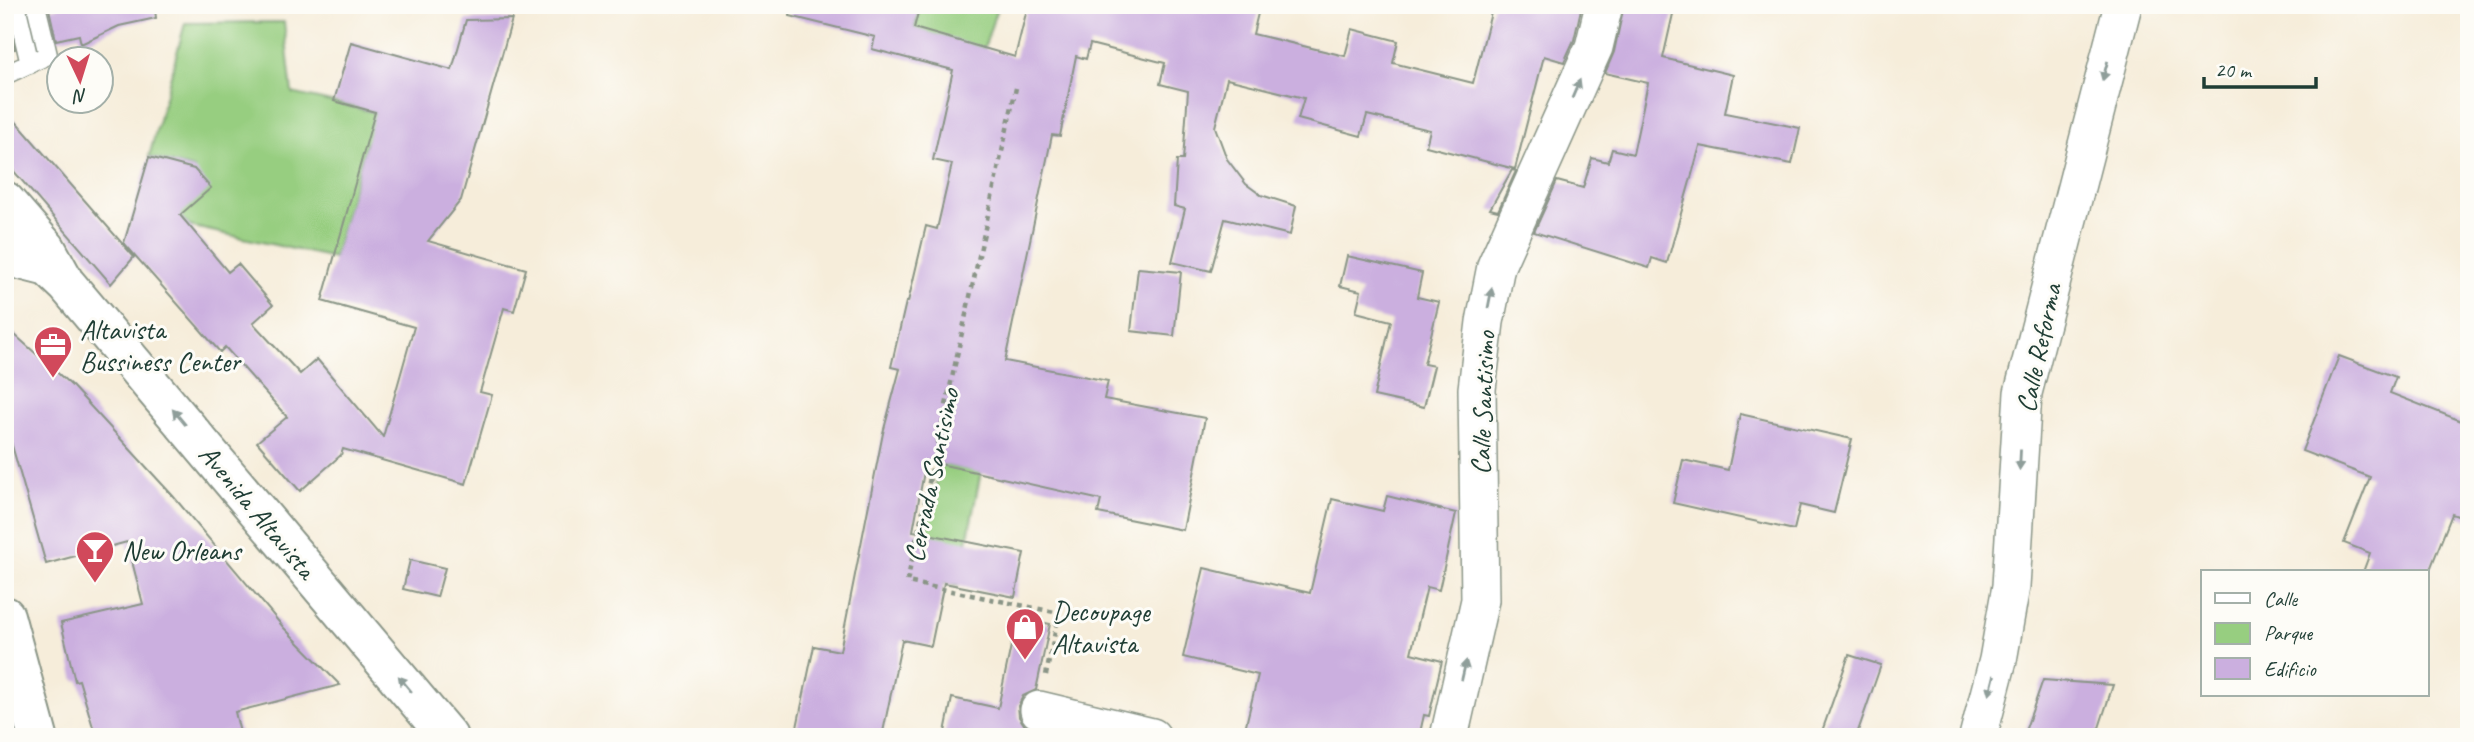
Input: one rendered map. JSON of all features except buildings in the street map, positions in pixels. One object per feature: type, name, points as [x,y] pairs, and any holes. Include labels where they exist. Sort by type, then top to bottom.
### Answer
[{"type":"street","name":"Calle Santisimo","points":[[1449,737],[1480,600],[1477,389],[1485,322],[1496,266],[1594,47],[1604,5]]},
{"type":"street","name":"Calle Reforma","points":[[1978,737],[1998,660],[2011,586],[2023,393],[2123,5]]},
{"type":"street","name":"Avenida Altavista","points":[[5,201],[46,248],[66,285]]},
{"type":"street","name":"Avenida Altavista","points":[[5,257],[48,267],[66,285],[448,737]]},
{"type":"street","points":[[5,616],[38,737]]},
{"type":"street","points":[[1039,710],[1152,737]]},
{"type":"lane","points":[[16,5],[30,64]]},
{"type":"lane","points":[[5,75],[48,55],[36,5]]},
{"type":"path","name":"Cerrada Santisimo","points":[[1016,88],[907,582],[1059,613],[1039,710]]},
{"type":"green space","points":[[920,5],[998,5],[984,49],[914,29]]},
{"type":"green space","points":[[284,22],[292,93],[382,114],[366,144],[334,258],[189,226],[179,215],[194,169],[149,157],[185,23]]},
{"type":"green space","points":[[940,464],[981,472],[958,586],[917,578]]},
{"type":"place","name":"Altavista Bussiness Center","points":[[53,379]]},
{"type":"place","name":"New Orleans","points":[[95,584]]},
{"type":"place","name":"Decoupage Altavista","points":[[1025,661]]}]
